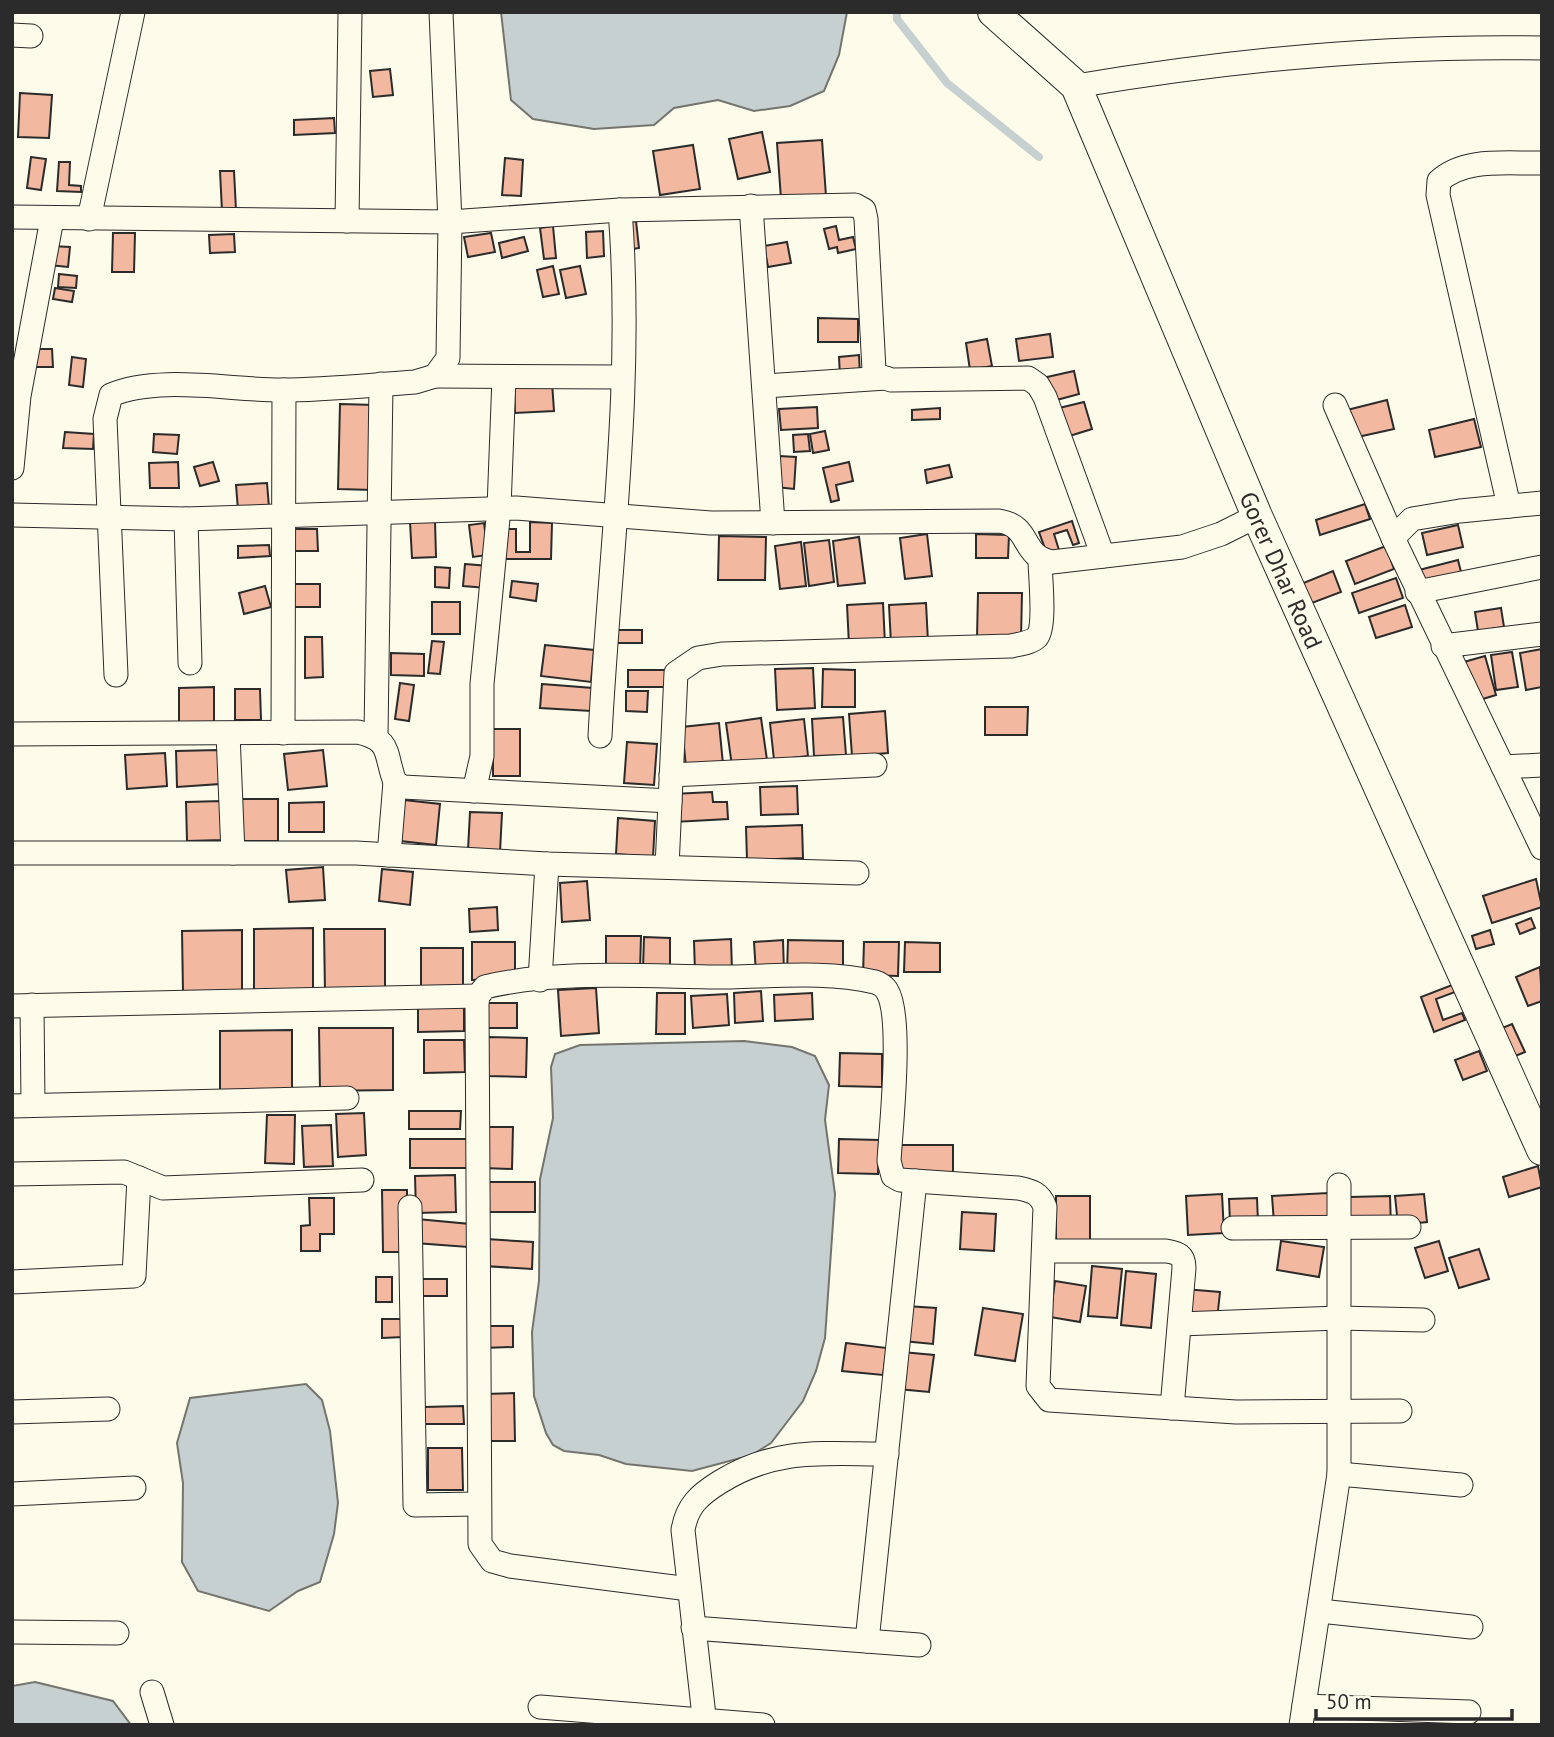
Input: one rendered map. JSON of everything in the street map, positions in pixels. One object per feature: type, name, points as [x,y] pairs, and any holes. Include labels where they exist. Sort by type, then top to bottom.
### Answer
[{"type":"street","points":[[89,219],[133,12]]},
{"type":"street","points":[[347,221],[350,12]]},
{"type":"street","points":[[435,376],[448,358],[450,222],[441,12]]},
{"type":"street","name":"Gorer Dhar Road","points":[[993,12],[1076,86],[1257,516],[1542,1150]]},
{"type":"street","points":[[1076,86],[1182,68],[1277,58],[1474,47],[1542,48]]},
{"type":"street","points":[[1509,506],[1438,195],[1439,181],[1451,170],[1471,165],[1542,163]]},
{"type":"street","points":[[12,217],[450,222],[620,210],[845,203],[864,211],[874,370],[886,378]]},
{"type":"street","points":[[751,205],[773,523]]},
{"type":"street","points":[[600,736],[606,614],[617,514],[623,251],[620,210]]},
{"type":"street","points":[[12,468],[19,396],[52,219]]},
{"type":"street","points":[[116,675],[105,419],[111,395],[127,388],[158,386],[284,390],[382,384],[435,376],[621,377]]},
{"type":"street","points":[[474,791],[482,756],[482,684],[499,508],[504,377]]},
{"type":"street","points":[[765,386],[886,378],[1028,377],[1038,384],[1045,397],[1103,556]]},
{"type":"street","points":[[382,384],[376,736],[388,752],[395,782],[389,855]]},
{"type":"street","points":[[283,733],[281,515],[284,390]]},
{"type":"street","points":[[1335,405],[1417,592],[1542,848]]},
{"type":"street","points":[[1393,538],[1412,520],[1542,503]]},
{"type":"street","points":[[12,515],[110,520],[186,519],[499,508],[617,514],[711,523],[999,521],[1012,523],[1020,529],[1032,552],[1040,560],[1052,562],[1182,547],[1221,534],[1257,516]]},
{"type":"street","points":[[186,519],[190,663]]},
{"type":"street","points":[[667,867],[676,673],[687,663],[722,654],[1012,646],[1027,642],[1037,636],[1042,625],[1040,560]]},
{"type":"street","points":[[1417,592],[1542,567]]},
{"type":"street","points":[[1443,646],[1542,634]]},
{"type":"street","points":[[12,734],[358,732],[376,736]]},
{"type":"street","points":[[228,734],[233,853]]},
{"type":"street","points":[[671,775],[875,765]]},
{"type":"street","points":[[1503,767],[1542,765]]},
{"type":"street","points":[[395,782],[403,787],[670,801]]},
{"type":"street","points":[[12,853],[389,855],[547,864],[857,873]]},
{"type":"street","points":[[540,980],[547,864]]},
{"type":"street","points":[[689,1589],[492,1561],[480,1544],[478,996],[485,987],[540,980],[818,976],[879,983],[887,990],[892,1004],[895,1031],[890,1171],[900,1180],[1036,1192],[1045,1207],[1038,1377],[1042,1395],[1049,1400],[1066,1404],[1236,1412],[1401,1411]]},
{"type":"street","points":[[347,1098],[23,1105],[22,1005],[478,996]]},
{"type":"street","points":[[12,1174],[124,1172],[163,1188],[362,1180]]},
{"type":"street","points":[[12,1282],[134,1276],[139,1178]]},
{"type":"street","points":[[867,1641],[915,1181]]},
{"type":"street","points":[[1339,1185],[1339,1474],[1302,1716],[1469,1712]]},
{"type":"street","points":[[410,1207],[415,1505],[478,1504]]},
{"type":"street","points":[[1233,1228],[1339,1230],[1409,1227]]},
{"type":"street","points":[[1044,1251],[1177,1252],[1184,1264],[1172,1408]]},
{"type":"street","points":[[1180,1324],[1339,1318],[1423,1320]]},
{"type":"street","points":[[12,1412],[108,1409]]},
{"type":"street","points":[[705,1724],[683,1530],[686,1512],[701,1493],[755,1463],[779,1456],[887,1454]]},
{"type":"street","points":[[1339,1474],[1461,1485]]},
{"type":"street","points":[[12,1494],[134,1489]]},
{"type":"street","points":[[1320,1611],[1471,1628]]},
{"type":"street","points":[[694,1628],[919,1645]]},
{"type":"street","points":[[12,1632],[117,1633]]},
{"type":"street","points":[[152,1692],[162,1725]]},
{"type":"street","points":[[540,1707],[705,1724],[763,1725]]},
{"type":"shaded area","points":[[501,12],[847,12],[839,55],[824,91],[790,106],[754,111],[718,100],[674,108],[654,125],[594,129],[533,119],[511,100]]},
{"type":"shaded area","points":[[744,1041],[792,1047],[815,1056],[829,1085],[825,1120],[835,1194],[825,1338],[816,1371],[803,1401],[771,1443],[752,1455],[692,1471],[626,1464],[599,1455],[564,1451],[553,1445],[546,1433],[534,1396],[532,1332],[539,1281],[540,1179],[553,1118],[551,1067],[555,1054],[580,1045]]},
{"type":"shaded area","points":[[306,1384],[322,1400],[330,1431],[338,1503],[334,1534],[320,1582],[298,1591],[269,1611],[198,1591],[182,1562],[183,1483],[177,1443],[190,1398]]},
{"type":"shaded area","points":[[35,1682],[113,1701],[131,1725],[12,1725],[12,1686]]},
{"type":"building","points":[[390,69],[393,95],[373,97],[370,71]]},
{"type":"building","points":[[20,93],[52,95],[49,138],[18,137]]},
{"type":"building","points":[[334,118],[335,133],[294,135],[294,120]]},
{"type":"building","points":[[762,132],[770,172],[738,179],[729,139]]},
{"type":"building","points":[[822,140],[826,196],[781,199],[777,143]]},
{"type":"building","points":[[693,145],[700,189],[660,195],[653,151]]},
{"type":"building","points":[[31,157],[46,159],[41,190],[27,188]]},
{"type":"building","points":[[505,158],[523,160],[521,196],[502,195]]},
{"type":"building","points":[[59,162],[70,162],[69,185],[81,186],[81,192],[57,191]]},
{"type":"building","points":[[220,171],[234,171],[236,210],[222,211]]},
{"type":"building","points":[[636,221],[639,248],[627,250],[624,223]]},
{"type":"building","points":[[553,226],[556,258],[544,259],[540,228]]},
{"type":"building","points":[[836,226],[839,240],[853,237],[856,249],[838,253],[837,247],[829,249],[824,229]]},
{"type":"building","points":[[603,231],[604,256],[587,258],[586,232]]},
{"type":"building","points":[[113,233],[135,233],[134,272],[112,272]]},
{"type":"building","points":[[491,233],[495,252],[468,257],[464,237]]},
{"type":"building","points":[[234,234],[235,252],[210,253],[209,235]]},
{"type":"building","points":[[524,237],[528,251],[502,258],[499,243]]},
{"type":"building","points":[[787,242],[791,263],[768,267],[764,246]]},
{"type":"building","points":[[51,246],[70,247],[68,267],[49,265]]},
{"type":"building","points":[[553,266],[559,294],[543,297],[537,270]]},
{"type":"building","points":[[580,266],[586,294],[566,298],[560,270]]},
{"type":"building","points":[[59,274],[77,276],[76,288],[58,287]]},
{"type":"building","points":[[55,288],[74,291],[72,302],[53,299]]},
{"type":"building","points":[[818,318],[858,319],[858,342],[818,342]]},
{"type":"building","points":[[1050,334],[1053,357],[1019,361],[1016,339]]},
{"type":"building","points":[[987,339],[992,366],[970,370],[966,343]]},
{"type":"building","points":[[35,349],[52,349],[53,367],[35,367]]},
{"type":"building","points":[[859,355],[860,376],[840,377],[839,357]]},
{"type":"building","points":[[72,357],[86,359],[83,387],[69,385]]},
{"type":"building","points":[[1074,371],[1079,394],[1053,401],[1047,377]]},
{"type":"building","points":[[552,382],[554,411],[515,413],[514,384]]},
{"type":"building","points":[[1387,400],[1394,429],[1353,438],[1347,410]]},
{"type":"building","points":[[1084,402],[1092,429],[1063,438],[1055,409]]},
{"type":"building","points":[[340,404],[375,405],[373,490],[338,489]]},
{"type":"building","points":[[817,407],[818,428],[781,430],[779,409]]},
{"type":"building","points":[[940,408],[940,419],[912,420],[912,410]]},
{"type":"building","points":[[1474,419],[1481,447],[1435,457],[1429,430]]},
{"type":"building","points":[[825,431],[829,450],[813,453],[810,434]]},
{"type":"building","points":[[65,432],[94,434],[93,449],[63,448]]},
{"type":"building","points":[[154,434],[179,435],[177,454],[153,452]]},
{"type":"building","points":[[808,434],[810,451],[794,452],[793,435]]},
{"type":"building","points":[[779,456],[796,457],[794,489],[776,487]]},
{"type":"building","points":[[178,462],[179,488],[150,488],[149,463]]},
{"type":"building","points":[[213,462],[219,481],[200,486],[194,467]]},
{"type":"building","points":[[849,462],[853,481],[836,485],[839,500],[831,502],[823,468]]},
{"type":"building","points":[[949,465],[952,477],[927,483],[925,470]]},
{"type":"building","points":[[267,483],[269,507],[238,510],[236,485]]},
{"type":"building","points":[[1365,504],[1370,519],[1320,535],[1316,520]]},
{"type":"building","points":[[435,521],[436,557],[412,558],[410,522]]},
{"type":"building","points":[[1072,521],[1079,543],[1073,545],[1067,530],[1054,534],[1059,550],[1047,554],[1039,532]]},
{"type":"building","points":[[530,522],[552,523],[551,559],[501,559],[502,529],[516,529],[516,552],[530,552]]},
{"type":"building","points":[[484,523],[488,555],[473,557],[469,525]]},
{"type":"building","points":[[1458,525],[1463,547],[1427,555],[1422,533]]},
{"type":"building","points":[[287,529],[317,529],[318,551],[287,551]]},
{"type":"building","points":[[927,534],[932,576],[905,579],[900,538]]},
{"type":"building","points":[[976,534],[1009,535],[1008,558],[976,558]]},
{"type":"building","points":[[719,536],[766,537],[765,580],[718,580]]},
{"type":"building","points":[[859,537],[865,583],[838,586],[833,541]]},
{"type":"building","points":[[829,540],[834,582],[809,586],[804,543]]},
{"type":"building","points":[[801,542],[806,586],[780,589],[775,546]]},
{"type":"building","points":[[269,545],[270,556],[238,558],[238,546]]},
{"type":"building","points":[[1386,546],[1394,569],[1355,584],[1346,561]]},
{"type":"building","points":[[1458,560],[1462,576],[1423,586],[1419,570]]},
{"type":"building","points":[[465,564],[489,566],[487,588],[463,586]]},
{"type":"building","points":[[435,567],[450,568],[449,588],[435,587]]},
{"type":"building","points":[[1333,571],[1341,592],[1304,606],[1296,586]]},
{"type":"building","points":[[1396,578],[1403,598],[1359,613],[1352,593]]},
{"type":"building","points":[[512,581],[538,584],[536,601],[510,597]]},
{"type":"building","points":[[289,584],[320,584],[320,607],[289,607]]},
{"type":"building","points":[[265,586],[271,607],[244,614],[239,593]]},
{"type":"building","points":[[978,593],[1022,593],[1021,638],[977,637]]},
{"type":"building","points":[[432,602],[460,602],[460,634],[432,634]]},
{"type":"building","points":[[883,603],[885,644],[849,645],[847,605]]},
{"type":"building","points":[[926,603],[928,642],[891,644],[889,605]]},
{"type":"building","points":[[1405,605],[1412,627],[1376,638],[1369,617]]},
{"type":"building","points":[[1501,608],[1504,627],[1478,631],[1475,612]]},
{"type":"building","points":[[610,630],[642,630],[642,643],[609,643]]},
{"type":"building","points":[[305,637],[322,637],[323,677],[305,678]]},
{"type":"building","points":[[432,641],[444,642],[440,674],[428,673]]},
{"type":"building","points":[[545,645],[594,650],[591,682],[541,676]]},
{"type":"building","points":[[1542,649],[1542,687],[1526,690],[1520,653]]},
{"type":"building","points":[[1512,652],[1518,687],[1496,690],[1491,655]]},
{"type":"building","points":[[391,653],[424,654],[424,676],[391,675]]},
{"type":"building","points":[[1485,656],[1496,695],[1476,701],[1464,662]]},
{"type":"building","points":[[813,668],[815,708],[777,710],[775,669]]},
{"type":"building","points":[[823,669],[855,670],[855,707],[822,707]]},
{"type":"building","points":[[628,670],[665,670],[665,687],[628,687]]},
{"type":"building","points":[[400,683],[414,685],[409,721],[395,719]]},
{"type":"building","points":[[542,684],[593,688],[591,711],[540,708]]},
{"type":"building","points":[[214,687],[214,723],[179,723],[179,688]]},
{"type":"building","points":[[235,689],[260,689],[261,720],[235,720]]},
{"type":"building","points":[[626,691],[648,691],[647,712],[626,711]]},
{"type":"building","points":[[985,707],[1028,707],[1027,735],[985,735]]},
{"type":"building","points":[[885,711],[888,753],[852,756],[849,714]]},
{"type":"building","points":[[843,717],[846,755],[814,756],[812,719]]},
{"type":"building","points":[[761,718],[767,760],[732,766],[726,723]]},
{"type":"building","points":[[804,719],[808,756],[774,760],[770,723]]},
{"type":"building","points":[[719,723],[723,764],[686,767],[682,727]]},
{"type":"building","points":[[493,729],[520,729],[520,776],[493,776]]},
{"type":"building","points":[[627,742],[657,744],[654,785],[624,783]]},
{"type":"building","points":[[218,750],[220,784],[177,787],[176,751]]},
{"type":"building","points":[[323,750],[327,786],[288,790],[284,754]]},
{"type":"building","points":[[165,753],[167,786],[127,789],[125,755]]},
{"type":"building","points":[[797,786],[798,814],[761,815],[760,787]]},
{"type":"building","points":[[712,792],[713,802],[727,802],[728,819],[674,822],[673,794]]},
{"type":"building","points":[[239,799],[278,799],[278,841],[240,841]]},
{"type":"building","points":[[404,800],[440,804],[436,845],[400,841]]},
{"type":"building","points":[[222,801],[223,840],[187,841],[186,802]]},
{"type":"building","points":[[324,802],[324,832],[289,832],[289,803]]},
{"type":"building","points":[[470,812],[502,813],[500,852],[468,850]]},
{"type":"building","points":[[618,818],[655,821],[653,857],[616,854]]},
{"type":"building","points":[[802,825],[803,858],[747,860],[746,827]]},
{"type":"building","points":[[323,867],[325,900],[289,902],[286,870]]},
{"type":"building","points":[[382,869],[413,872],[410,905],[379,901]]},
{"type":"building","points":[[1536,879],[1542,907],[1492,923],[1483,896]]},
{"type":"building","points":[[587,881],[590,920],[562,922],[560,883]]},
{"type":"building","points":[[497,907],[498,930],[470,932],[469,909]]},
{"type":"building","points":[[1531,918],[1535,928],[1520,934],[1516,924]]},
{"type":"building","points":[[313,928],[313,991],[254,992],[254,929]]},
{"type":"building","points":[[324,929],[385,929],[385,993],[325,993]]},
{"type":"building","points":[[242,930],[242,992],[183,993],[182,931]]},
{"type":"building","points":[[1490,930],[1494,944],[1476,949],[1472,936]]},
{"type":"building","points":[[606,936],[641,936],[640,971],[606,971]]},
{"type":"building","points":[[644,937],[670,938],[670,969],[643,969]]},
{"type":"building","points":[[731,939],[732,971],[695,973],[694,941]]},
{"type":"building","points":[[783,940],[784,972],[756,974],[754,942]]},
{"type":"building","points":[[788,940],[843,941],[843,973],[787,972]]},
{"type":"building","points":[[472,942],[515,942],[515,979],[472,980]]},
{"type":"building","points":[[864,942],[899,942],[898,976],[863,975]]},
{"type":"building","points":[[905,942],[940,943],[940,972],[904,972]]},
{"type":"building","points":[[421,948],[463,948],[463,990],[421,991]]},
{"type":"building","points":[[1540,967],[1542,1001],[1528,1006],[1516,977]]},
{"type":"building","points":[[1452,985],[1455,992],[1436,999],[1443,1020],[1462,1013],[1465,1020],[1434,1032],[1421,997]]},
{"type":"building","points":[[596,988],[599,1033],[561,1036],[558,990]]},
{"type":"building","points":[[761,991],[763,1021],[735,1023],[734,993]]},
{"type":"building","points":[[657,993],[685,993],[685,1034],[656,1034]]},
{"type":"building","points":[[812,993],[813,1019],[775,1021],[774,995]]},
{"type":"building","points":[[727,994],[729,1025],[693,1028],[691,996]]},
{"type":"building","points":[[464,1000],[464,1031],[418,1032],[418,1001]]},
{"type":"building","points":[[487,1003],[517,1003],[517,1028],[487,1028]]},
{"type":"building","points":[[1512,1024],[1525,1052],[1508,1059],[1495,1031]]},
{"type":"building","points":[[319,1028],[393,1028],[393,1090],[320,1091]]},
{"type":"building","points":[[292,1030],[292,1092],[220,1093],[220,1031]]},
{"type":"building","points":[[487,1037],[527,1038],[526,1077],[486,1076]]},
{"type":"building","points":[[424,1040],[464,1040],[465,1072],[424,1073]]},
{"type":"building","points":[[1479,1051],[1487,1071],[1463,1080],[1455,1060]]},
{"type":"building","points":[[840,1053],[882,1054],[882,1087],[839,1086]]},
{"type":"building","points":[[409,1111],[461,1111],[460,1129],[409,1129]]},
{"type":"building","points":[[364,1113],[366,1155],[338,1157],[336,1114]]},
{"type":"building","points":[[267,1115],[295,1115],[294,1164],[265,1163]]},
{"type":"building","points":[[331,1125],[333,1166],[304,1167],[302,1126]]},
{"type":"building","points":[[484,1127],[513,1127],[512,1169],[483,1168]]},
{"type":"building","points":[[410,1139],[467,1139],[467,1168],[410,1168]]},
{"type":"building","points":[[839,1139],[879,1140],[878,1174],[838,1173]]},
{"type":"building","points":[[895,1145],[953,1145],[953,1172],[895,1173]]},
{"type":"building","points":[[1538,1166],[1542,1187],[1509,1197],[1503,1177]]},
{"type":"building","points":[[455,1175],[456,1212],[416,1213],[415,1176]]},
{"type":"building","points":[[487,1182],[535,1182],[535,1212],[487,1212]]},
{"type":"building","points":[[382,1190],[407,1190],[407,1252],[383,1252]]},
{"type":"building","points":[[1328,1193],[1329,1220],[1274,1223],[1272,1196]]},
{"type":"building","points":[[1222,1194],[1224,1233],[1188,1235],[1186,1196]]},
{"type":"building","points":[[1424,1194],[1427,1222],[1398,1225],[1395,1196]]},
{"type":"building","points":[[1056,1196],[1090,1196],[1090,1243],[1056,1244]]},
{"type":"building","points":[[1390,1196],[1391,1227],[1349,1228],[1349,1197]]},
{"type":"building","points":[[309,1198],[334,1198],[334,1234],[320,1234],[320,1251],[301,1251],[301,1226],[310,1225]]},
{"type":"building","points":[[1257,1198],[1258,1222],[1230,1222],[1229,1199]]},
{"type":"building","points":[[962,1212],[996,1214],[994,1251],[960,1249]]},
{"type":"building","points":[[417,1219],[470,1224],[468,1247],[415,1243]]},
{"type":"building","points":[[486,1239],[533,1242],[532,1269],[484,1266]]},
{"type":"building","points":[[1281,1241],[1324,1247],[1319,1277],[1277,1270]]},
{"type":"building","points":[[1439,1241],[1448,1271],[1425,1278],[1415,1248]]},
{"type":"building","points":[[1479,1249],[1489,1279],[1459,1288],[1449,1258]]},
{"type":"building","points":[[1092,1266],[1122,1269],[1117,1318],[1088,1316]]},
{"type":"building","points":[[1126,1271],[1156,1274],[1151,1328],[1121,1325]]},
{"type":"building","points":[[376,1277],[392,1277],[392,1302],[376,1302]]},
{"type":"building","points":[[416,1279],[447,1279],[447,1296],[416,1296]]},
{"type":"building","points":[[1055,1281],[1086,1286],[1080,1322],[1050,1317]]},
{"type":"building","points":[[1184,1289],[1220,1292],[1217,1320],[1182,1318]]},
{"type":"building","points":[[906,1306],[936,1308],[933,1344],[903,1341]]},
{"type":"building","points":[[983,1308],[1023,1314],[1015,1361],[975,1355]]},
{"type":"building","points":[[382,1319],[404,1319],[404,1337],[382,1338]]},
{"type":"building","points":[[484,1326],[513,1326],[513,1347],[484,1348]]},
{"type":"building","points":[[846,1343],[887,1348],[883,1375],[842,1371]]},
{"type":"building","points":[[902,1352],[934,1355],[929,1392],[898,1389]]},
{"type":"building","points":[[514,1393],[515,1441],[484,1441],[484,1394]]},
{"type":"building","points":[[463,1406],[464,1424],[424,1424],[424,1407]]},
{"type":"building","points":[[428,1448],[462,1448],[463,1490],[428,1490]]},
{"type":"waterway","points":[[897,12],[897,19],[947,83],[1039,157]]}]
